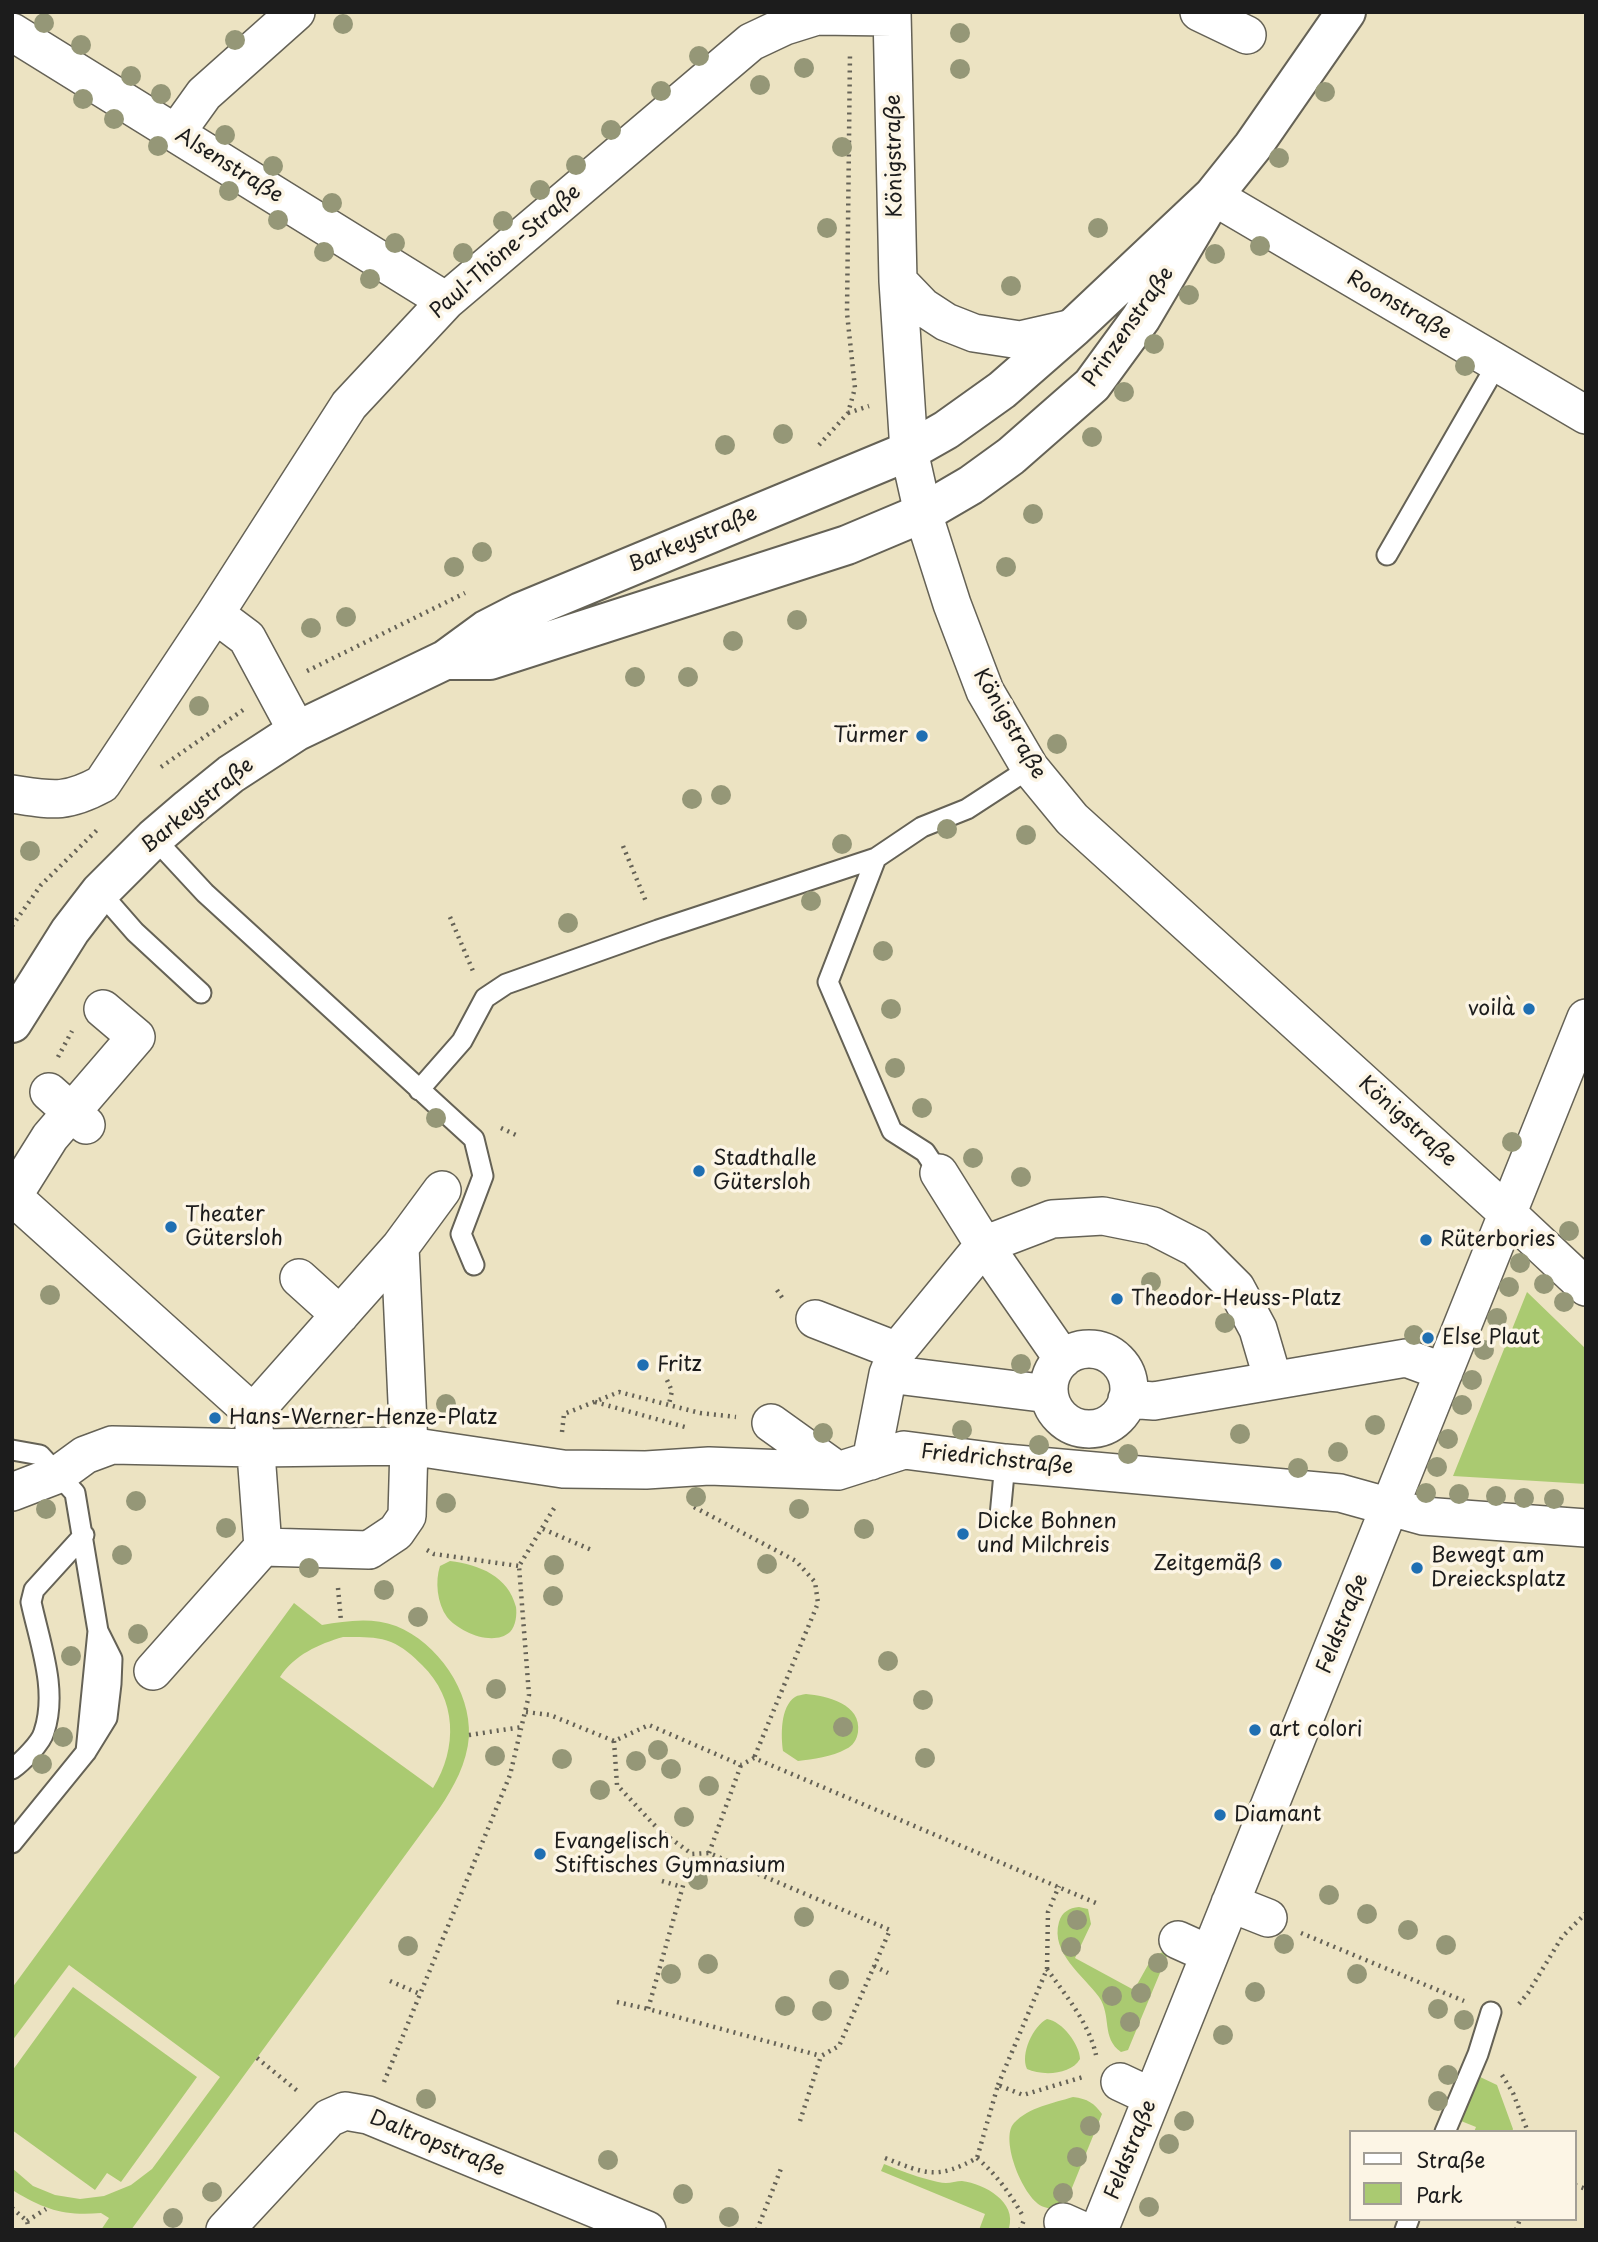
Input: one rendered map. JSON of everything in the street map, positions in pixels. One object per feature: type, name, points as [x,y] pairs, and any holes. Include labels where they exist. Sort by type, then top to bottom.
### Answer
[{"type":"street","points":[[176,133],[204,94],[296,12]]},
{"type":"street","points":[[1199,12],[1247,35]]},
{"type":"street","name":"Prinzenstraße","points":[[909,451],[986,403],[1073,328],[1213,196],[1253,146],[1346,12]]},
{"type":"street","name":"Paul-Thöne-Straße","points":[[12,794],[55,800],[81,795],[102,784],[349,405],[446,301],[751,42],[782,19],[892,15]]},
{"type":"street","name":"Königstraße","points":[[892,15],[898,281],[909,451],[923,513],[952,604],[985,691],[1030,768],[1072,819],[1586,1287]]},
{"type":"street","name":"Alsenstraße","points":[[12,32],[446,301]]},
{"type":"street","name":"Prinzenstraße","points":[[923,513],[971,485],[1011,456],[1092,385],[1141,318],[1213,196]]},
{"type":"street","name":"Roonstraße","points":[[1213,196],[1586,415]]},
{"type":"street","points":[[898,281],[923,307],[946,323],[975,334],[1020,340],[1073,328]]},
{"type":"street","name":"Barkeystraße","points":[[12,1023],[70,931],[100,892],[154,838],[231,774],[297,731],[445,660],[486,630],[521,612],[909,451]]},
{"type":"street","name":"Barkeystraße","points":[[445,660],[490,660],[535,647],[826,552],[923,513]]},
{"type":"street","points":[[215,614],[247,638],[297,731]]},
{"type":"street","points":[[103,1009],[136,1037],[69,1110],[13,1196],[255,1431]]},
{"type":"street","name":"Feldstraße","points":[[1099,2230],[1124,2084],[1186,2041],[1224,1930],[1329,1691],[1390,1507],[1586,1018]]},
{"type":"street","points":[[939,1173],[984,1245],[1063,1359]]},
{"type":"street","points":[[153,1671],[263,1547],[255,1431],[340,1315],[400,1247],[442,1190]]},
{"type":"street","points":[[855,1466],[893,1363],[984,1245],[1052,1219],[1103,1216],[1153,1226],[1196,1248],[1236,1288],[1258,1329],[1273,1380]]},
{"type":"street","points":[[263,1547],[334,1554],[369,1550],[402,1536],[407,1516],[409,1446],[400,1247]]},
{"type":"street","points":[[299,1278],[340,1315]]},
{"type":"street","points":[[815,1319],[893,1363],[1049,1394]]},
{"type":"street","points":[[1089,1349],[1102,1351],[1114,1358],[1123,1368],[1128,1381],[1128,1399],[1118,1417],[1096,1428],[1085,1428],[1071,1424],[1060,1416],[1049,1394],[1054,1369],[1063,1359],[1075,1352],[1089,1349]]},
{"type":"street","points":[[1128,1399],[1154,1401],[1406,1358],[1444,1372]]},
{"type":"street","points":[[1081,1469],[1085,1428]]},
{"type":"street","name":"Friedrichstraße","points":[[12,1492],[58,1474],[85,1455],[112,1445],[255,1431],[561,1459],[655,1480],[708,1472],[756,1439],[855,1466],[904,1450],[1005,1463],[1340,1493],[1423,1516],[1586,1528]]},
{"type":"street","name":"Daltropstraße","points":[[225,2230],[329,2118],[345,2111],[368,2115],[647,2230]]},
{"type":"lane","points":[[1387,555],[1497,364]]},
{"type":"lane","points":[[419,1090],[462,1041],[485,998],[506,984],[658,930],[876,859],[922,827],[967,809],[1030,768]]},
{"type":"lane","points":[[154,838],[198,887],[474,1139],[483,1176],[461,1234],[474,1265]]},
{"type":"lane","points":[[876,859],[828,982],[892,1131],[925,1152],[939,1173]]},
{"type":"lane","points":[[100,892],[135,932],[201,993]]},
{"type":"lane","points":[[12,1450],[40,1455],[75,1493],[98,1631],[111,1660],[107,1718],[86,1752],[12,1843]]},
{"type":"lane","points":[[1000,1516],[1005,1463]]},
{"type":"lane","points":[[12,1769],[44,1734],[51,1690],[31,1602],[34,1590],[84,1535]]},
{"type":"lane","points":[[1447,2130],[1478,2053],[1491,2012]]},
{"type":"path","points":[[819,444],[848,413],[855,388],[847,313],[848,80]]},
{"type":"path","points":[[623,846],[658,930]]},
{"type":"path","points":[[450,917],[485,998]]},
{"type":"path","points":[[667,1380],[672,1391],[669,1404]]},
{"type":"path","points":[[380,2092],[510,1775],[529,1695],[519,1566],[559,1498],[564,1414],[619,1392],[700,1413],[756,1439]]},
{"type":"path","points":[[594,1402],[687,1427]]},
{"type":"path","points":[[655,1480],[796,1561],[815,1582],[818,1603],[754,1758],[741,1765],[709,1853]]},
{"type":"path","points":[[543,1528],[594,1551]]},
{"type":"path","points":[[402,1536],[434,1554],[519,1566]]},
{"type":"path","points":[[526,1712],[550,1715],[614,1741],[649,1725],[741,1765]]},
{"type":"path","points":[[469,1735],[522,1727]]},
{"type":"path","points":[[614,1741],[617,1786],[659,1830],[692,1854],[709,1853],[890,1930],[839,2046],[821,2056],[800,2121]]},
{"type":"path","points":[[754,1758],[1096,1903]]},
{"type":"path","points":[[648,2010],[692,1854]]},
{"type":"path","points":[[662,1881],[681,1887]]},
{"type":"path","points":[[885,2158],[922,2173],[953,2171],[977,2158],[998,2085],[1046,1969],[1048,1912],[1059,1886]]},
{"type":"path","points":[[1224,1930],[1500,2015],[1516,2008],[1562,1937],[1586,1913]]},
{"type":"path","points":[[874,1966],[888,1973]]},
{"type":"path","points":[[998,2085],[1023,2095],[1124,2084],[1093,2041],[1073,2005],[1046,1969]]},
{"type":"path","points":[[390,1981],[420,1994]]},
{"type":"path","points":[[617,2002],[821,2056]]},
{"type":"path","points":[[1478,2053],[1500,2072],[1513,2093],[1527,2130]]},
{"type":"path","points":[[257,2058],[303,2096]]},
{"type":"path","points":[[977,2158],[1009,2192],[1024,2219],[1072,2226]]},
{"type":"path","points":[[757,2230],[782,2166]]},
{"type":"path","points":[[12,2208],[27,2221],[29,2230]]},
{"type":"path","points":[[27,2221],[46,2209]]},
{"type":"green space","points":[[1527,1292],[1586,1349],[1586,1484],[1453,1476]]},
{"type":"green space","points":[[450,1561],[482,1569],[507,1587],[516,1607],[515,1623],[510,1632],[495,1638],[486,1638],[452,1623],[444,1611],[438,1592],[440,1566]]},
{"type":"green space","points":[[294,1603],[322,1625],[368,1621],[396,1626],[425,1644],[449,1670],[464,1702],[469,1736],[463,1765],[450,1792],[131,2230],[101,2230],[109,2218],[101,2213],[66,2212],[25,2198],[14,2191],[12,2168],[33,2186],[55,2195],[80,2199],[104,2196],[131,2185],[152,2169],[220,2077],[69,1965],[12,2041],[12,1988]],"holes":[[[343,1637],[367,1637],[400,1646],[434,1678],[447,1708],[450,1740],[447,1757],[433,1788],[280,1677],[292,1662],[308,1651]]]},
{"type":"green space","points":[[806,1694],[824,1697],[849,1708],[858,1722],[856,1740],[851,1746],[829,1756],[798,1761],[783,1751],[784,1715],[795,1697]]},
{"type":"green space","points":[[1079,1907],[1088,1909],[1091,1924],[1075,1958],[1134,1990],[1153,1956],[1163,1952],[1167,1956],[1128,2050],[1121,2052],[1111,2040],[1103,2004],[1070,1963],[1059,1944],[1060,1919],[1066,1911]]},
{"type":"green space","points":[[73,1987],[197,2077],[121,2182],[107,2173],[95,2190],[12,2130],[12,2071]]},
{"type":"green space","points":[[1047,2019],[1058,2024],[1074,2041],[1080,2059],[1070,2068],[1056,2073],[1040,2073],[1027,2069],[1025,2063],[1029,2041]]},
{"type":"green space","points":[[1478,2076],[1497,2085],[1513,2129],[1475,2130],[1476,2127],[1461,2121]]},
{"type":"green space","points":[[1073,2097],[1090,2102],[1102,2114],[1065,2205],[1047,2208],[1036,2202],[1022,2182],[1012,2155],[1010,2131],[1014,2123],[1027,2113]]},
{"type":"green space","points":[[884,2164],[930,2180],[946,2183],[962,2181],[989,2190],[1004,2202],[1010,2219],[1009,2228],[979,2230],[985,2214],[881,2171]]},
{"type":"place","name":"Türmer","points":[[922,736]]},
{"type":"place","name":"voilà","points":[[1529,1009]]},
{"type":"place","name":"Stadthalle Gütersloh","points":[[699,1171]]},
{"type":"place","name":"Theater Gütersloh","points":[[171,1227]]},
{"type":"place","name":"Rüterbories","points":[[1426,1240]]},
{"type":"place","name":"Theodor-Heuss-Platz","points":[[1117,1299]]},
{"type":"place","name":"Else Plaut","points":[[1428,1338]]},
{"type":"place","name":"Fritz","points":[[643,1365]]},
{"type":"place","name":"Hans-Werner-Henze-Platz","points":[[215,1418]]},
{"type":"place","name":"Dicke Bohnen und Milchreis","points":[[963,1534]]},
{"type":"place","name":"Zeitgemäß","points":[[1276,1564]]},
{"type":"place","name":"Bewegt am Dreiecksplatz","points":[[1417,1568]]},
{"type":"place","name":"art colori","points":[[1255,1730]]},
{"type":"place","name":"Diamant","points":[[1220,1815]]},
{"type":"place","name":"Evangelisch Stiftisches Gymnasium","points":[[540,1854]]}]
